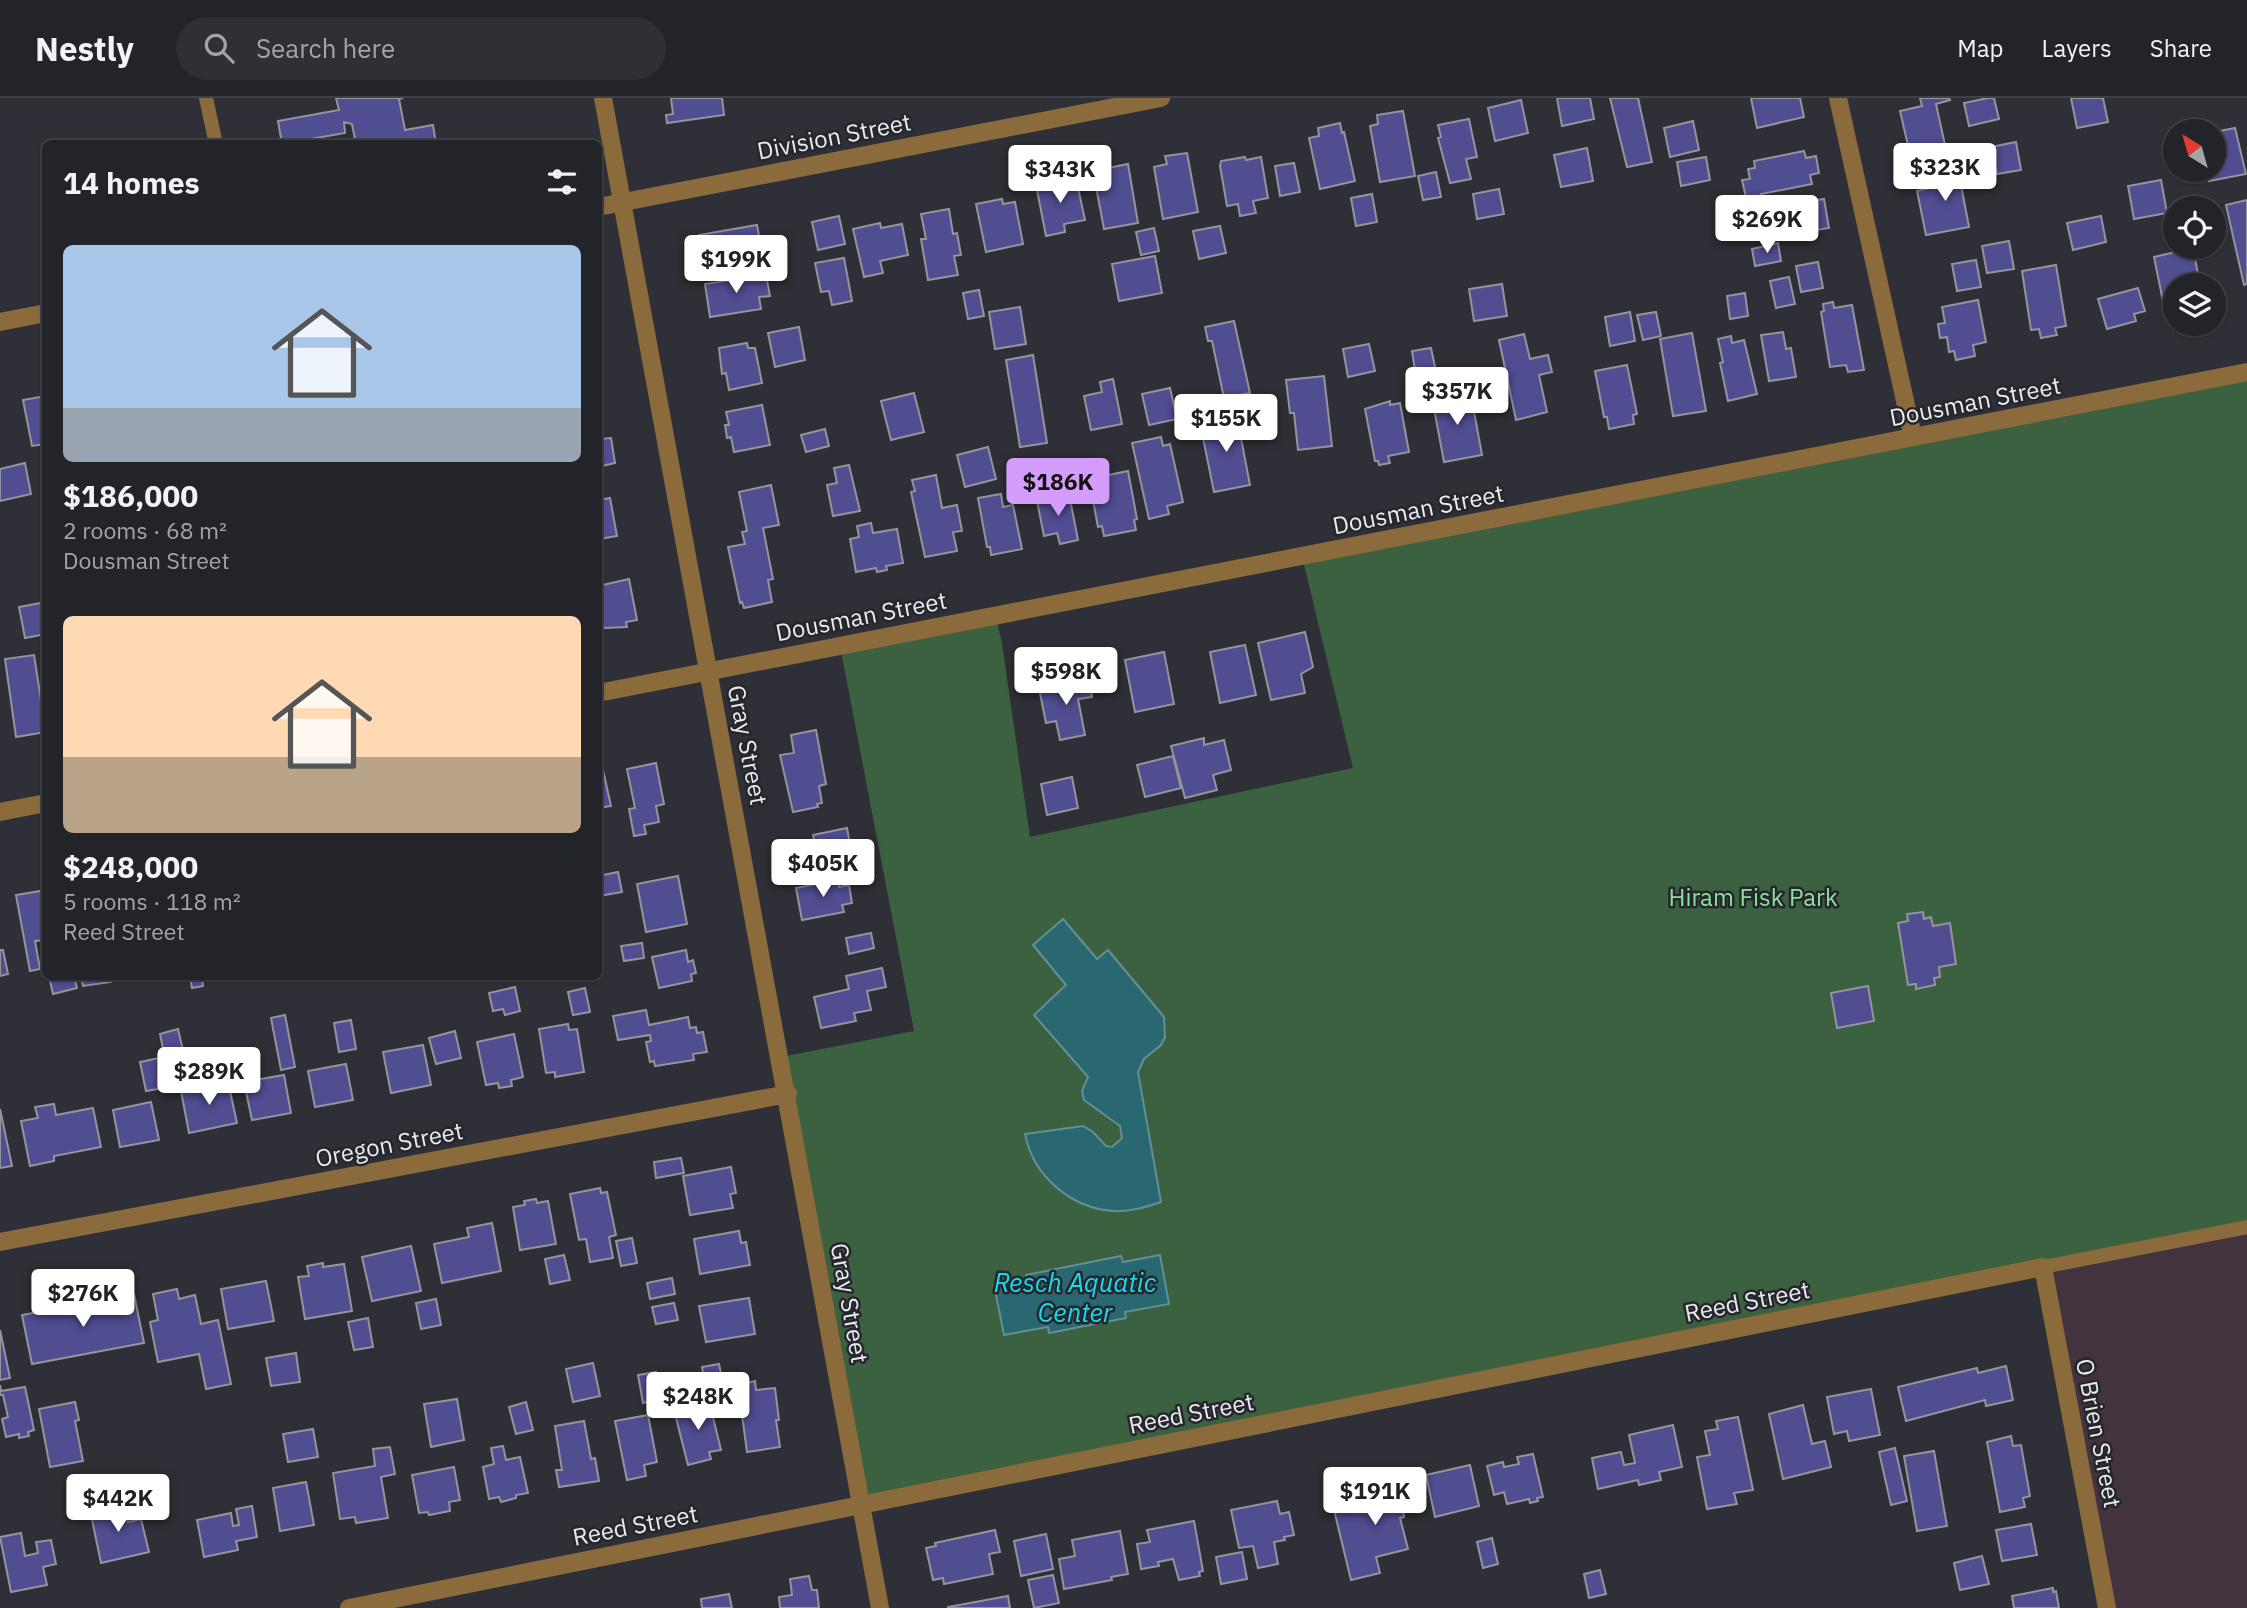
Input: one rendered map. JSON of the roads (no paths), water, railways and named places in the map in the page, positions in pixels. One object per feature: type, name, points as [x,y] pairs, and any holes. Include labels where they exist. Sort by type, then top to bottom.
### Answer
[{"type":"street","name":"Gray Street","points":[[603,98],[788,1094],[880,1608]]},
{"type":"street","name":"Division Street","points":[[602,205],[1161,98]]},
{"type":"street","points":[[1838,98],[1913,437]]},
{"type":"street","points":[[0,322],[42,314]]},
{"type":"street","name":"Dousman Street","points":[[602,692],[2247,372]]},
{"type":"street","points":[[0,812],[42,804]]},
{"type":"street","name":"Oregon Street","points":[[0,1242],[788,1094]]},
{"type":"street","name":"Reed Street","points":[[349,1608],[2043,1267]]},
{"type":"street","name":"O Brien Street","points":[[2043,1267],[2107,1608]]},
{"type":"lane","points":[[206,98],[215,140]]},
{"type":"lane","points":[[2043,1267],[2247,1227]]},
{"type":"water","points":[[1063,919],[1097,959],[1108,950],[1164,1017],[1165,1037],[1161,1045],[1144,1059],[1138,1072],[1161,1202],[1138,1209],[1097,1209],[1069,1196],[1045,1176],[1029,1149],[1025,1134],[1083,1126],[1106,1146],[1112,1147],[1122,1138],[1120,1126],[1084,1100],[1082,1091],[1088,1077],[1034,1015],[1066,985],[1033,945]]},
{"type":"water","name":"Resch Aquatic Center","points":[[1160,1255],[1169,1304],[1125,1312],[1126,1318],[1049,1333],[1048,1327],[1004,1335],[994,1285],[1026,1279],[1026,1275],[1121,1256],[1123,1262]]},
{"type":"park label","name":"Hiram Fisk Park","points":[[1753,897]]}]
